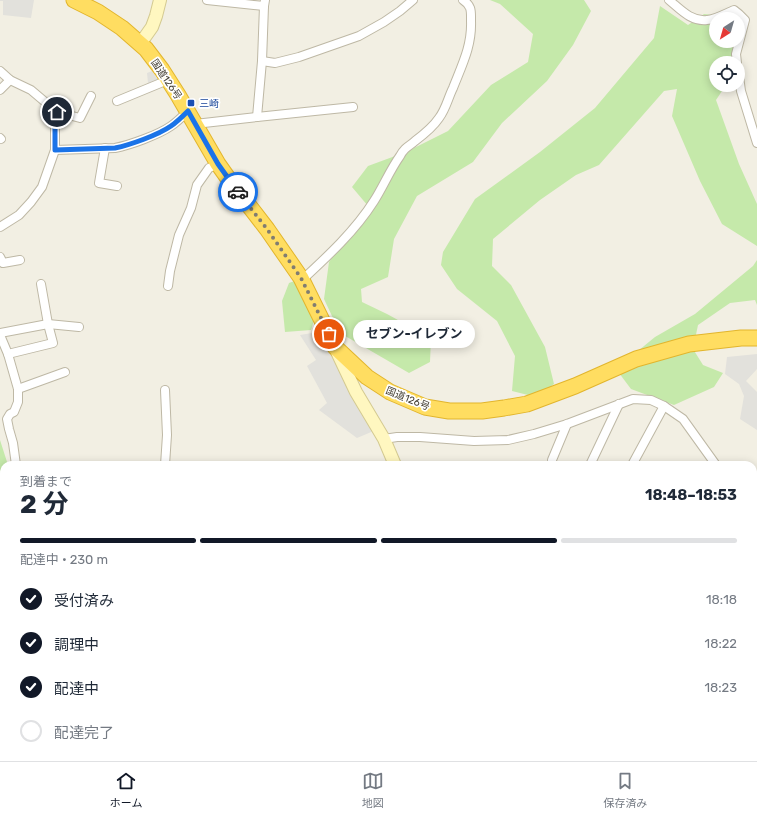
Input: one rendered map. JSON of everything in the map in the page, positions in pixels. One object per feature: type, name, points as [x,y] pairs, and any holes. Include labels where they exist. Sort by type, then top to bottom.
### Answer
[{"type":"highway","name":"国道126号","points":[[74,0],[98,12],[122,28],[146,49],[162,70],[192,118],[218,164],[267,229],[302,280],[335,347],[367,377],[390,392],[425,407],[449,411],[482,411],[527,404],[575,386],[636,359],[689,344],[741,338],[757,338]]},
{"type":"street","points":[[140,44],[152,27],[160,0]]},
{"type":"street","points":[[207,0],[265,3],[257,116]]},
{"type":"street","points":[[262,61],[275,63],[299,58],[359,36],[384,22],[413,0]]},
{"type":"street","points":[[302,280],[332,253],[364,215],[405,149],[429,130],[439,118],[448,103],[452,88],[465,58],[471,32],[470,6],[463,0]]},
{"type":"street","points":[[669,0],[690,18],[697,20],[708,20],[734,10],[739,14],[745,20],[736,56]]},
{"type":"street","points":[[0,71],[10,80],[31,90],[57,112],[80,118],[91,96]]},
{"type":"street","points":[[0,90],[10,80]]},
{"type":"street","points":[[116,101],[168,80]]},
{"type":"street","points":[[741,92],[757,143]]},
{"type":"street","points":[[55,150],[123,146],[157,134],[192,118],[257,116],[353,107]]},
{"type":"street","points":[[1,224],[19,215],[39,191],[55,150],[57,112]]},
{"type":"street","points":[[105,148],[99,183],[117,186]]},
{"type":"street","points":[[168,286],[170,271],[179,236],[191,208],[197,185],[209,168],[218,164]]},
{"type":"street","points":[[0,257],[3,263],[20,260]]},
{"type":"street","points":[[8,354],[53,343],[41,284]]},
{"type":"street","points":[[15,461],[7,419],[10,414],[14,412],[18,402],[18,389],[8,354],[0,334],[48,324],[79,327]]},
{"type":"street","points":[[335,347],[356,392],[384,439],[393,461]]},
{"type":"street","points":[[18,389],[65,372]]},
{"type":"street","points":[[165,461],[167,435],[166,390]]},
{"type":"street","points":[[384,439],[396,437],[420,437],[474,441],[508,440],[567,424],[633,399],[651,400],[664,406],[683,419],[713,461]]},
{"type":"street","points":[[592,461],[619,404]]},
{"type":"street","points":[[634,461],[664,406]]},
{"type":"street","points":[[552,460],[567,424]]},
{"type":"green space","points":[[490,0],[584,0],[591,11],[573,45],[547,81],[502,123],[473,162],[417,196],[394,239],[388,277],[361,289],[362,302],[431,338],[430,362],[409,373],[340,333],[324,299],[329,262],[358,223],[368,206],[352,187],[368,166],[406,152],[448,131],[491,85],[528,62],[533,34],[500,4]]},
{"type":"green space","points":[[660,6],[688,25],[704,14],[709,15],[709,48],[739,48],[738,56],[709,56],[709,92],[721,92],[716,100],[739,164],[757,204],[757,246],[722,224],[700,181],[672,116],[677,89],[664,91],[599,165],[576,175],[540,200],[493,239],[492,266],[511,285],[545,347],[554,384],[536,397],[512,391],[515,356],[497,321],[457,289],[441,265],[443,252],[475,199],[540,152],[595,108],[654,38]]},
{"type":"green space","points":[[757,260],[757,305],[755,300],[730,303],[698,325],[693,349],[703,365],[723,373],[714,387],[674,405],[631,389],[616,369],[655,337],[695,314],[753,266]]},
{"type":"green space","points":[[297,280],[315,317],[311,330],[285,332],[282,301],[289,283]]},
{"type":"green space","points":[[0,440],[7,461],[0,461]]},
{"type":"shaded area","points":[[0,0],[34,0],[31,18],[3,15],[3,1]]},
{"type":"shaded area","points":[[152,71],[158,80],[148,83],[147,73]]},
{"type":"shaded area","points":[[317,319],[376,430],[357,438],[319,410],[327,403],[307,366],[316,360],[300,335],[312,333]]},
{"type":"shaded area","points":[[757,354],[757,369],[746,381],[757,392],[757,430],[740,419],[744,396],[739,384],[725,374],[727,357]]},
{"type":"way so far","points":[[238,192],[267,229],[301,278],[329,334]]},
{"type":"place","name":"三崎","points":[[191,103]]},
{"type":"place","name":"セブン-イレブン","points":[[329,334]]},
{"type":"route","points":[[57,112],[55,150],[115,148],[123,146],[157,134],[172,126],[188,111],[218,164],[238,192]]}]
